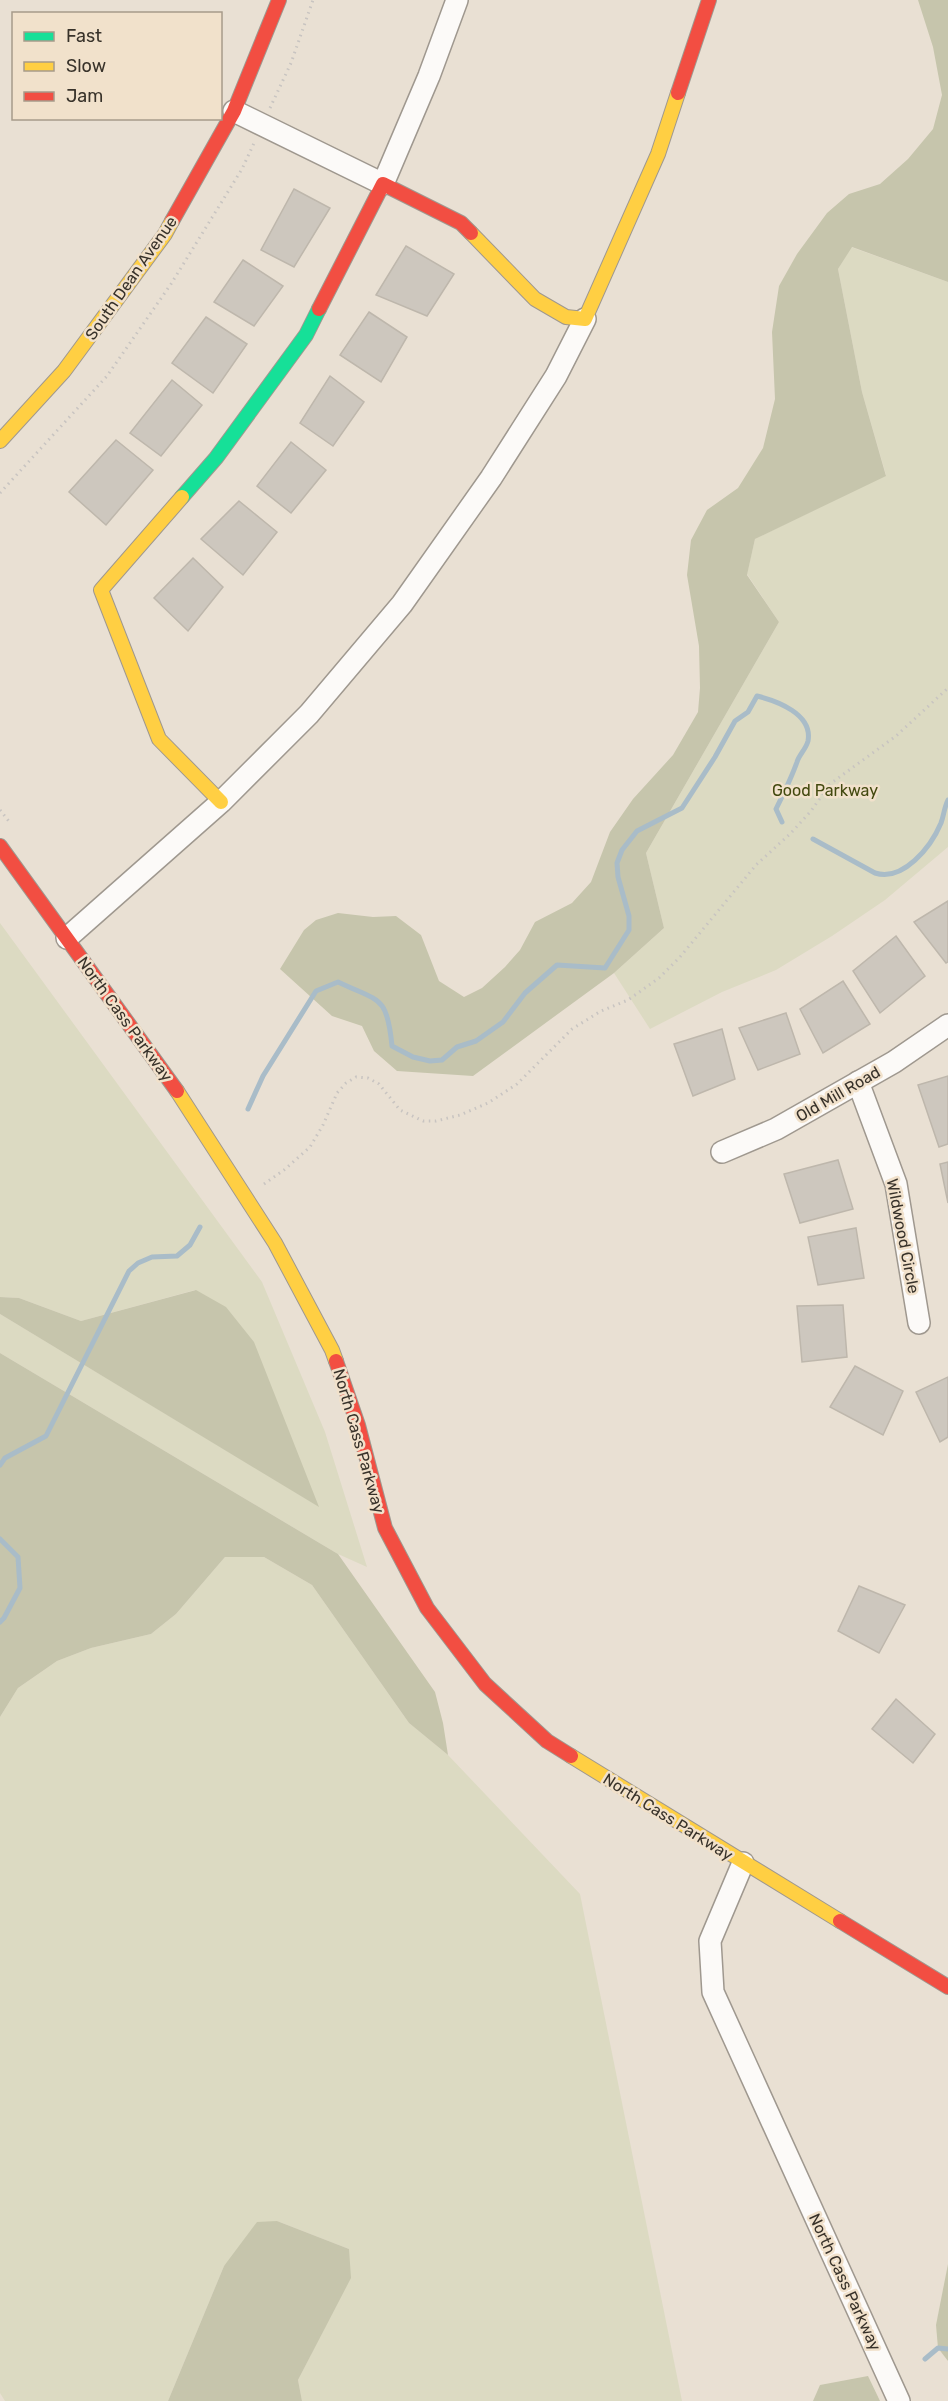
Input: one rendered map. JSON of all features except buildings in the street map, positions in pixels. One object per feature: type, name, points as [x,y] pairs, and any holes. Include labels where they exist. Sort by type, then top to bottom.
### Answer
[{"type":"street","name":"South Dean Avenue","points":[[0,441],[64,371],[165,234],[234,111],[279,0]]},
{"type":"street","points":[[221,802],[159,739],[101,590],[216,458],[306,335],[383,184],[429,76],[457,0]]},
{"type":"street","points":[[67,938],[221,802],[309,714],[402,604],[491,478],[556,376],[585,319],[658,154],[709,0]]},
{"type":"street","points":[[234,111],[461,223],[535,299],[566,317],[585,319]]},
{"type":"street","name":"North Cass Parkway","points":[[0,846],[182,1098],[274,1243],[332,1350],[358,1425],[385,1528],[435,1618],[484,1684],[547,1741],[948,1987]]},
{"type":"street","name":"Old Mill Road","points":[[722,1152],[776,1130],[894,1062],[948,1025]]},
{"type":"street","name":"Wildwood Circle","points":[[858,1082],[896,1184],[919,1323]]},
{"type":"street","name":"North Cass Parkway","points":[[743,1863],[710,1941],[713,1992],[899,2401]]},
{"type":"path","points":[[245,1197],[284,1170],[309,1147],[323,1125],[337,1093],[346,1083],[356,1077],[368,1078],[379,1084],[400,1110],[423,1121],[436,1121],[488,1103],[517,1084],[572,1029],[601,1011],[628,1000],[659,978],[680,957],[756,865],[804,818],[830,784],[896,736],[948,688]]},
{"type":"green space","points":[[918,0],[948,0],[948,282],[852,247],[838,269],[862,392],[886,476],[755,539],[747,575],[779,622],[646,853],[664,928],[614,973],[473,1076],[397,1071],[374,1051],[362,1026],[332,1016],[280,969],[304,930],[316,920],[338,913],[373,917],[396,916],[421,935],[439,981],[464,997],[482,988],[505,967],[520,950],[535,922],[572,903],[591,882],[610,832],[633,799],[673,755],[698,712],[699,646],[687,575],[691,540],[707,510],[738,488],[763,448],[775,399],[772,332],[779,286],[797,254],[827,213],[849,194],[880,184],[908,159],[933,129],[942,95],[933,47]]},
{"type":"green space","name":"Good Parkway","points":[[851,247],[948,282],[948,847],[885,900],[832,936],[776,970],[722,992],[650,1029],[614,973],[664,928],[646,853],[779,622],[747,574],[755,539],[886,475],[862,392],[838,269]]},
{"type":"green space","points":[[0,923],[262,1282],[325,1432],[367,1567],[338,1554],[0,1353],[0,1314],[318,1506],[195,1290],[81,1321],[19,1298],[0,1297]]},
{"type":"green space","points":[[196,1290],[226,1307],[254,1342],[319,1507],[0,1314],[0,1297],[19,1298],[81,1321]]},
{"type":"green space","points":[[0,1353],[338,1554],[435,1692],[448,1755],[409,1723],[312,1585],[264,1557],[225,1557],[176,1614],[151,1634],[91,1648],[57,1661],[18,1688],[0,1717]]},
{"type":"green space","points":[[225,1557],[264,1557],[312,1585],[409,1723],[448,1755],[580,1894],[682,2401],[302,2401],[298,2380],[322,2333],[349,2249],[277,2221],[224,2266],[168,2401],[5,2401],[0,2393],[0,1717],[18,1688],[57,1661],[91,1648],[151,1634],[176,1614]]},
{"type":"green space","points":[[277,2221],[349,2249],[351,2278],[298,2380],[302,2401],[168,2401],[224,2266],[257,2222]]},
{"type":"green space","points":[[948,2264],[948,2361],[938,2348],[936,2325]]},
{"type":"green space","points":[[868,2376],[880,2401],[813,2401],[820,2385]]},
{"type":"waterway","points":[[248,1109],[263,1076],[316,991],[338,982],[379,1002],[387,1017],[392,1046],[413,1057],[430,1061],[442,1060],[457,1047],[476,1041],[503,1022],[525,993],[557,965],[605,968],[629,930],[629,916],[618,877],[617,863],[622,850],[637,831],[682,808],[735,721],[748,712],[757,696],[792,710],[805,723],[808,732],[807,744],[776,809],[782,822]]},
{"type":"waterway","points":[[813,839],[875,873],[896,872],[906,867],[923,852],[941,823],[948,800]]},
{"type":"waterway","points":[[0,1465],[5,1458],[46,1436],[129,1271],[138,1263],[152,1257],[177,1256],[190,1245],[200,1227]]},
{"type":"waterway","points":[[0,1539],[18,1557],[20,1588],[0,1622]]},
{"type":"waterway","points":[[925,2359],[938,2348],[948,2349]]},
{"type":"traffic: fast","points":[[182,497],[216,458],[306,335],[319,309]]},
{"type":"traffic: slow","points":[[471,233],[535,299],[566,317],[585,319],[658,154],[678,93]]},
{"type":"traffic: slow","points":[[0,441],[64,371],[165,234],[172,221]]},
{"type":"traffic: slow","points":[[182,497],[101,590],[159,739],[221,802]]},
{"type":"traffic: slow","points":[[177,1091],[275,1243],[336,1361]]},
{"type":"traffic: slow","points":[[571,1756],[840,1921]]},
{"type":"traffic: jam","points":[[172,221],[234,111],[279,0]]},
{"type":"traffic: jam","points":[[678,93],[709,0]]},
{"type":"traffic: jam","points":[[319,309],[383,184],[461,223],[471,233]]},
{"type":"traffic: jam","points":[[0,846],[177,1091]]},
{"type":"traffic: jam","points":[[336,1361],[358,1425],[385,1528],[427,1608],[485,1684],[547,1741],[571,1756]]},
{"type":"traffic: jam","points":[[840,1921],[948,1987]]}]
